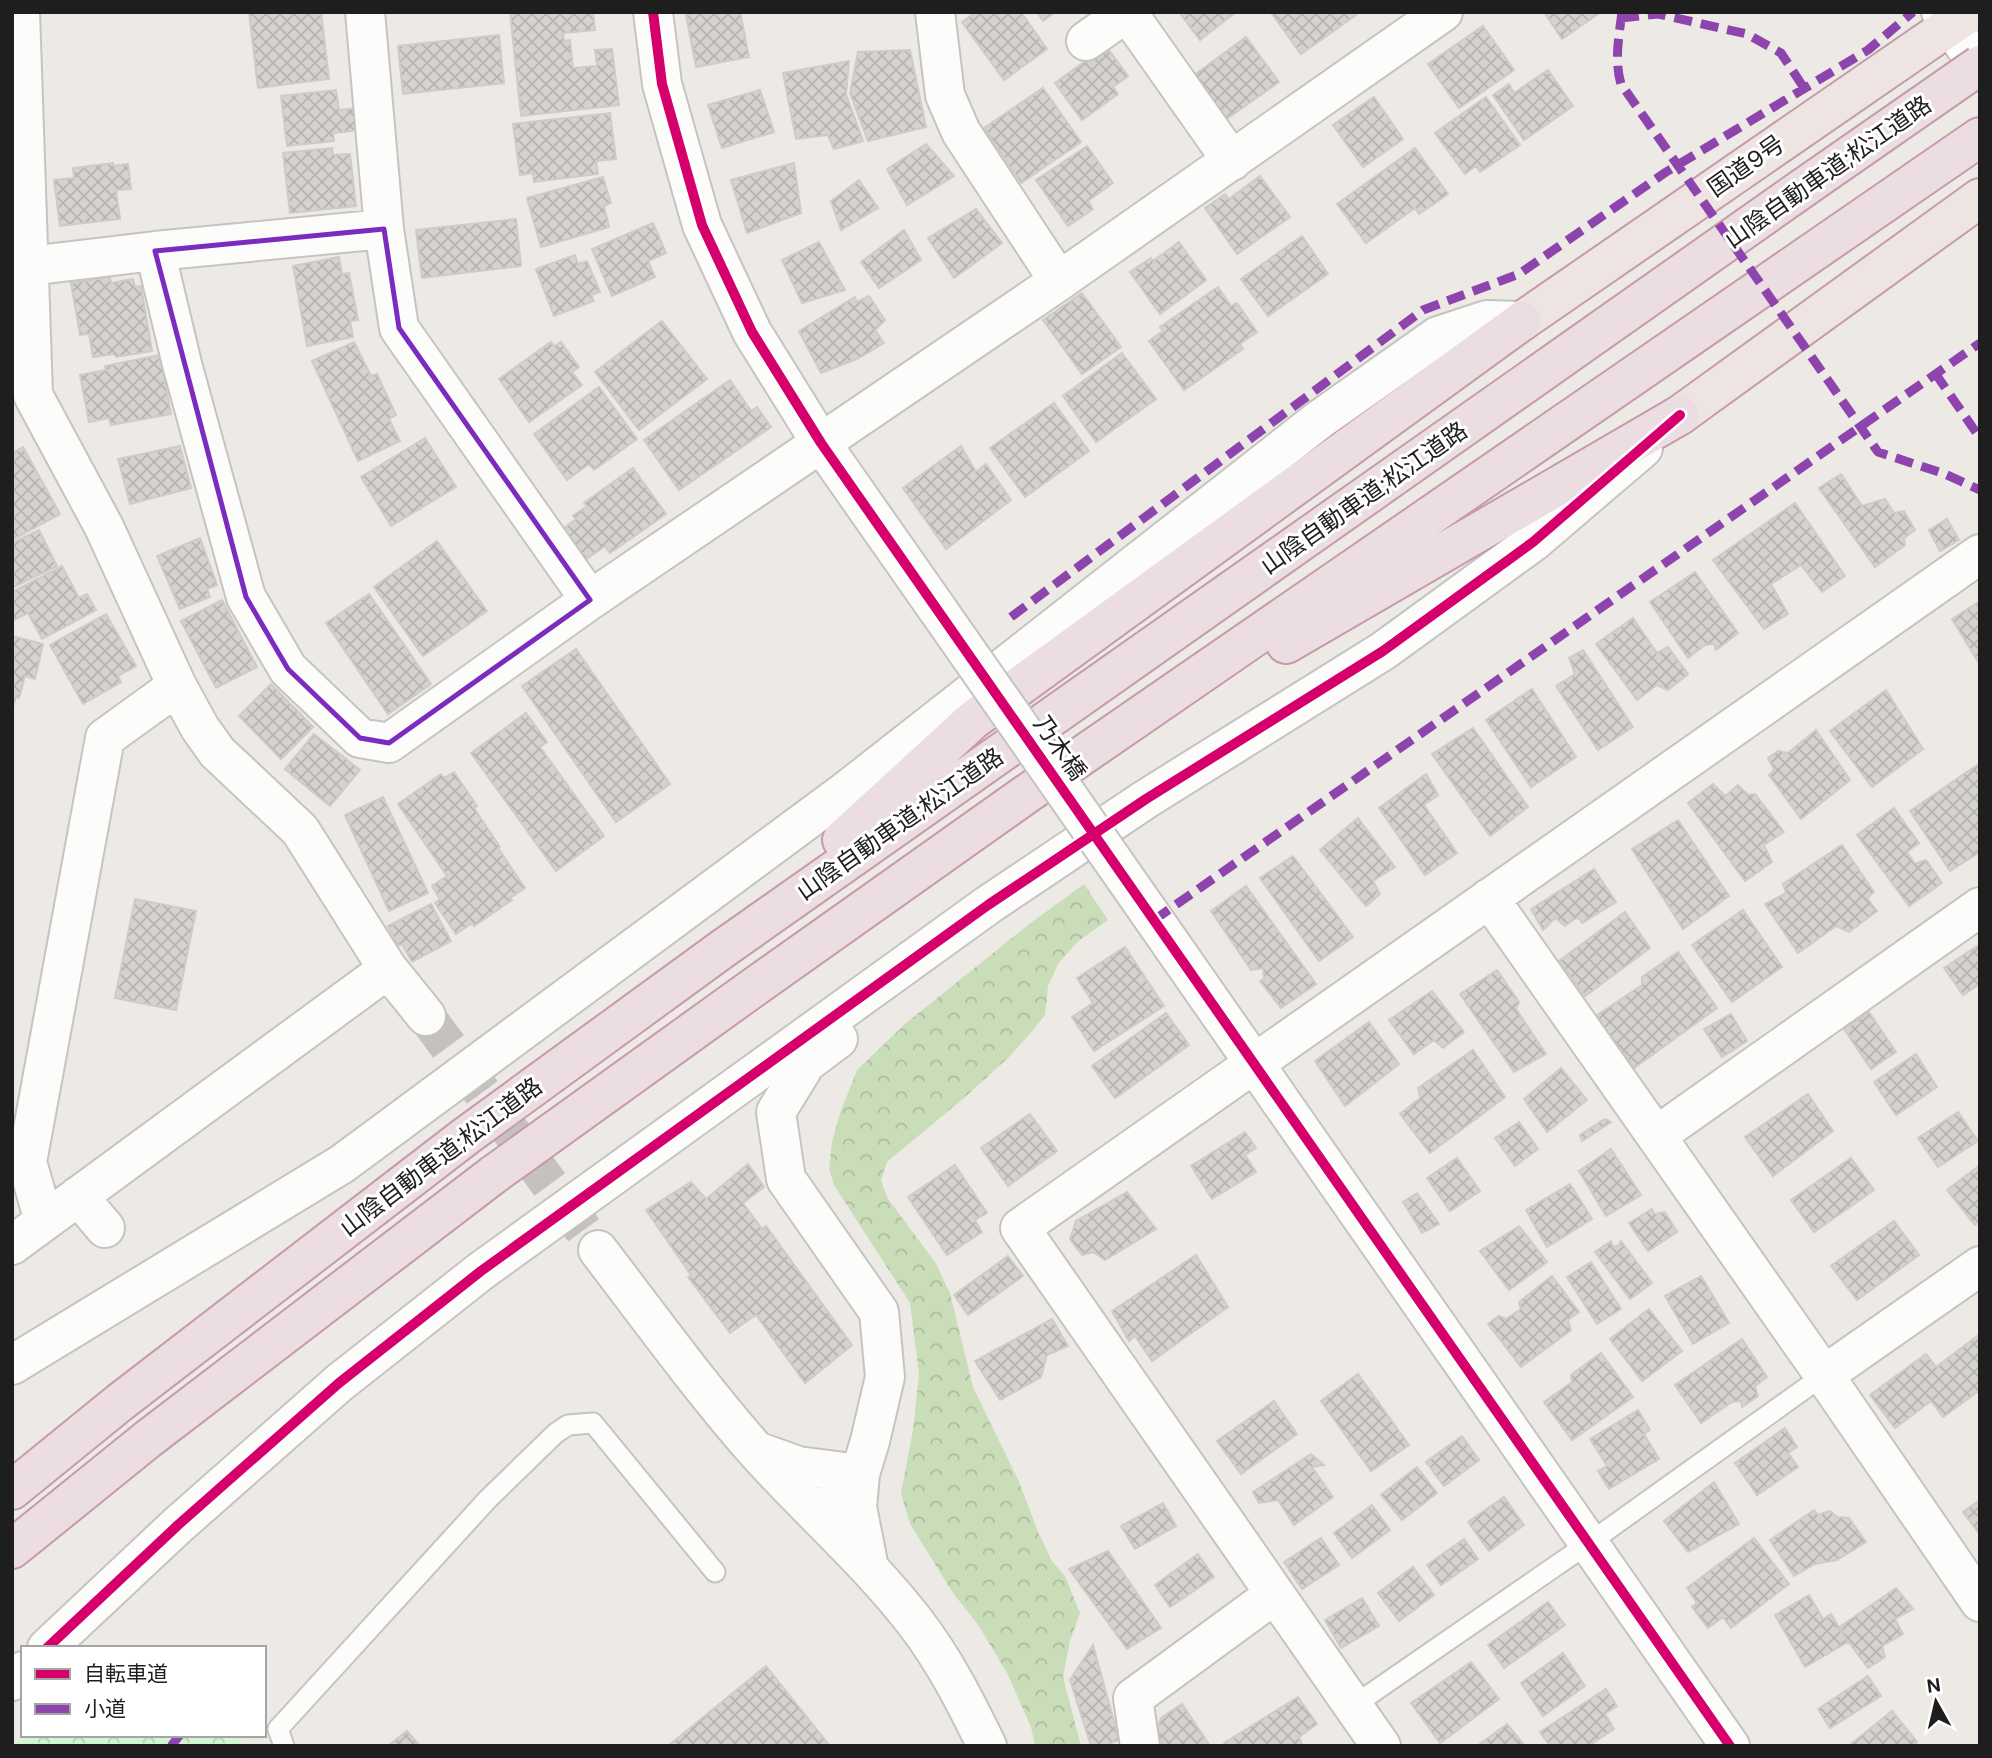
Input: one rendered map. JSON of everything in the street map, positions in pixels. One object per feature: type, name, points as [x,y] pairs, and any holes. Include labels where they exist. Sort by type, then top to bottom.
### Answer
[{"type":"highway","name":"国道9号","points":[[1522,321],[1954,17]]},
{"type":"highway","name":"山陰自動車道;松江道路","points":[[12,1490],[119,1403],[466,1136],[721,950],[1980,66]]},
{"type":"highway","name":"山陰自動車道;松江道路","points":[[12,1549],[148,1439],[493,1175],[1026,795],[1980,137]]},
{"type":"highway","points":[[1026,795],[1680,415],[1980,198]]},
{"type":"highway","points":[[721,950],[974,720],[1522,321]]},
{"type":"street","points":[[20,12],[22,401],[104,527],[177,686],[200,728],[217,752],[300,830],[388,969],[426,1016]]},
{"type":"street","points":[[365,12],[384,229],[399,328],[590,600]]},
{"type":"street","name":"乃木橋","points":[[653,12],[662,84],[702,225],[752,332],[821,443],[1730,1746]]},
{"type":"street","points":[[935,12],[945,96],[961,132],[1059,281]]},
{"type":"street","points":[[155,251],[182,364],[246,597],[288,669],[360,738],[389,743],[590,600],[1059,281],[1443,12]]},
{"type":"street","points":[[1086,41],[1127,13],[1232,160]]},
{"type":"street","points":[[1954,17],[1980,66]]},
{"type":"street","points":[[21,265],[384,229]]},
{"type":"street","points":[[12,1365],[342,1164],[846,791],[1319,420],[1438,336],[1487,320],[1522,321]]},
{"type":"street","points":[[49,1646],[178,1525],[349,1374],[481,1271],[988,905],[1146,800],[1383,651],[1533,542],[1680,415]]},
{"type":"street","points":[[1381,1746],[1020,1228],[1980,554]]},
{"type":"street","points":[[44,1221],[27,1162],[105,738],[177,686]]},
{"type":"street","points":[[1489,898],[1980,1602]]},
{"type":"street","points":[[869,1568],[857,1507],[860,1474],[876,1422],[885,1377],[879,1312],[786,1179],[776,1112],[806,1063],[924,972],[988,905]]},
{"type":"street","points":[[1656,1136],[1980,907]]},
{"type":"street","points":[[12,1245],[388,969]]},
{"type":"street","points":[[78,1196],[105,1228]]},
{"type":"street","points":[[598,1250],[757,1452],[869,1568],[915,1622],[952,1675],[988,1746]]},
{"type":"street","points":[[1824,1375],[1980,1266]]},
{"type":"street","points":[[757,1452],[798,1466],[860,1474]]},
{"type":"street","points":[[818,1515],[860,1474]]},
{"type":"street","points":[[1140,1746],[1133,1698],[1275,1594]]},
{"type":"lane","points":[[1353,1706],[1589,1543],[1824,1375]]},
{"type":"lane","points":[[284,1746],[278,1729],[488,1499],[556,1433],[568,1425],[593,1423],[715,1572]]},
{"type":"highlighted area","points":[[384,229],[399,328],[590,600],[389,743],[360,738],[288,669],[246,597],[155,251]]},
{"type":"green space","points":[[1084,884],[1108,920],[1077,942],[1058,964],[1048,986],[1045,1015],[1009,1057],[887,1162],[881,1181],[888,1199],[935,1262],[950,1293],[973,1387],[1020,1484],[1038,1532],[1052,1561],[1065,1576],[1080,1613],[1070,1641],[1063,1677],[1081,1746],[1035,1746],[1031,1727],[1007,1673],[979,1626],[953,1593],[910,1524],[901,1493],[913,1430],[919,1374],[910,1303],[834,1185],[829,1169],[832,1142],[840,1113],[857,1070],[905,1024],[1028,925]]},
{"type":"green space","points":[[23,1737],[235,1737],[245,1746],[13,1746]]},
{"type":"building","points":[[249,12],[321,12],[329,79],[258,88]]},
{"type":"building","points":[[510,12],[593,12],[595,30],[563,33],[564,41],[570,40],[573,68],[597,66],[595,50],[612,49],[619,105],[521,116]]},
{"type":"building","points":[[699,12],[740,12],[749,57],[696,67],[686,15]]},
{"type":"building","points":[[976,12],[1021,12],[1047,49],[1004,80],[962,22]]},
{"type":"building","points":[[1037,12],[1055,12],[1043,21]]},
{"type":"building","points":[[1179,12],[1236,12],[1200,40]]},
{"type":"building","points":[[1354,12],[1356,15],[1301,54],[1272,14]]},
{"type":"building","points":[[1544,12],[1601,12],[1562,39]]},
{"type":"building","points":[[1483,26],[1514,70],[1459,108],[1428,64]]},
{"type":"building","points":[[499,35],[504,83],[403,94],[398,46]]},
{"type":"building","points":[[1246,37],[1279,82],[1225,120],[1193,76]]},
{"type":"building","points":[[1106,46],[1128,76],[1113,87],[1118,94],[1082,120],[1055,83]]},
{"type":"building","points":[[910,50],[926,127],[868,141],[850,93],[858,52]]},
{"type":"building","points":[[849,61],[846,94],[863,141],[834,149],[828,135],[796,139],[783,73]]},
{"type":"building","points":[[1548,70],[1573,106],[1524,140],[1493,95],[1509,84],[1514,93]]},
{"type":"building","points":[[1043,88],[1081,142],[1021,183],[984,128]]},
{"type":"building","points":[[336,90],[339,110],[357,108],[360,130],[333,133],[334,141],[287,146],[281,96]]},
{"type":"building","points":[[760,90],[774,132],[722,148],[708,105]]},
{"type":"building","points":[[1374,97],[1403,139],[1363,167],[1333,125]]},
{"type":"building","points":[[1486,97],[1520,145],[1480,172],[1476,166],[1465,174],[1435,133]]},
{"type":"building","points":[[610,113],[616,159],[596,161],[598,174],[534,182],[533,173],[520,175],[513,124]]},
{"type":"building","points":[[926,144],[954,176],[907,205],[887,169]]},
{"type":"building","points":[[1087,146],[1113,183],[1088,201],[1093,209],[1068,226],[1036,180]]},
{"type":"building","points":[[332,148],[333,155],[350,154],[356,206],[290,213],[283,153]]},
{"type":"building","points":[[1415,148],[1448,194],[1419,214],[1415,208],[1366,243],[1337,204]]},
{"type":"building","points":[[113,163],[114,166],[128,164],[131,189],[116,190],[120,219],[60,226],[54,180],[74,178],[73,168]]},
{"type":"building","points":[[794,163],[801,213],[747,233],[731,180]]},
{"type":"building","points":[[1260,176],[1290,217],[1237,254],[1205,208],[1225,194],[1229,199]]},
{"type":"building","points":[[603,177],[611,203],[604,206],[609,227],[541,247],[527,198]]},
{"type":"building","points":[[859,180],[878,208],[841,230],[831,201]]},
{"type":"building","points":[[976,209],[1002,243],[954,278],[928,238]]},
{"type":"building","points":[[516,219],[521,266],[422,278],[416,230]]},
{"type":"building","points":[[653,223],[666,253],[648,261],[655,277],[612,296],[592,249]]},
{"type":"building","points":[[904,230],[921,260],[879,288],[861,262]]},
{"type":"building","points":[[1302,236],[1328,274],[1268,316],[1241,279]]},
{"type":"building","points":[[819,242],[845,290],[802,303],[782,260]]},
{"type":"building","points":[[1179,242],[1206,280],[1160,314],[1130,272],[1151,258],[1153,261]]},
{"type":"building","points":[[575,255],[578,264],[587,261],[600,292],[591,295],[594,301],[554,316],[536,269]]},
{"type":"building","points":[[339,257],[342,274],[349,273],[358,320],[350,321],[353,337],[307,346],[293,266]]},
{"type":"building","points":[[110,277],[111,283],[133,279],[135,287],[141,286],[152,351],[116,357],[114,354],[93,357],[89,334],[80,335],[71,283]]},
{"type":"building","points":[[1218,287],[1231,306],[1237,303],[1257,332],[1240,344],[1243,349],[1184,390],[1149,341],[1163,331],[1160,327]]},
{"type":"building","points":[[1082,293],[1121,347],[1082,374],[1043,320]]},
{"type":"building","points":[[869,296],[885,320],[875,330],[884,343],[859,358],[821,373],[799,331],[855,297],[857,302]]},
{"type":"building","points":[[662,321],[707,379],[639,430],[595,372]]},
{"type":"building","points":[[354,342],[371,376],[377,374],[396,415],[389,419],[400,441],[358,461],[312,361]]},
{"type":"building","points":[[551,342],[554,346],[561,342],[579,367],[572,372],[582,385],[529,422],[499,379]]},
{"type":"building","points":[[1122,353],[1156,399],[1096,442],[1063,396]]},
{"type":"building","points":[[160,355],[171,414],[111,425],[109,418],[89,422],[80,375],[106,370],[105,366]]},
{"type":"building","points":[[730,380],[751,411],[757,407],[771,427],[679,490],[644,440]]},
{"type":"building","points":[[599,387],[637,439],[594,470],[589,464],[567,480],[534,434]]},
{"type":"building","points":[[1054,403],[1089,451],[1025,497],[990,448]]},
{"type":"building","points":[[425,438],[456,487],[391,526],[361,477]]},
{"type":"building","points":[[180,446],[191,488],[130,504],[118,459]]},
{"type":"building","points":[[961,446],[976,472],[986,464],[1011,500],[946,549],[903,488]]},
{"type":"building","points":[[23,447],[60,514],[12,540],[12,453]]},
{"type":"building","points":[[633,468],[666,514],[610,553],[605,546],[585,560],[563,529],[576,519],[573,516],[587,506],[584,503]]},
{"type":"building","points":[[1841,474],[1862,506],[1885,499],[1894,513],[1904,511],[1915,530],[1904,538],[1905,545],[1875,567],[1819,488]]},
{"type":"building","points":[[1795,503],[1845,576],[1822,592],[1801,565],[1771,584],[1788,614],[1764,629],[1713,560]]},
{"type":"building","points":[[1947,519],[1959,540],[1940,551],[1929,530]]},
{"type":"building","points":[[39,530],[57,566],[12,588],[12,543]]},
{"type":"building","points":[[200,538],[217,585],[207,589],[210,597],[180,609],[157,556]]},
{"type":"building","points":[[437,541],[487,611],[423,656],[374,587]]},
{"type":"building","points":[[62,566],[79,598],[87,594],[96,610],[42,639],[28,613],[12,621],[12,592]]},
{"type":"building","points":[[1695,572],[1738,633],[1716,650],[1714,644],[1705,645],[1688,658],[1650,602]]},
{"type":"building","points":[[369,594],[431,684],[388,714],[326,623]]},
{"type":"building","points":[[222,600],[257,667],[216,688],[181,621]]},
{"type":"building","points":[[1980,601],[1980,665],[1952,619]]},
{"type":"building","points":[[106,614],[136,666],[118,676],[121,682],[83,704],[50,645]]},
{"type":"building","points":[[1633,618],[1657,653],[1668,647],[1688,674],[1668,690],[1657,685],[1637,700],[1596,644]]},
{"type":"building","points":[[12,636],[43,644],[35,679],[25,676],[19,698],[16,697],[12,710]]},
{"type":"building","points":[[576,649],[670,784],[616,822],[522,686]]},
{"type":"building","points":[[1583,650],[1633,727],[1598,750],[1556,686],[1575,674],[1569,658]]},
{"type":"building","points":[[271,684],[313,727],[281,759],[239,716]]},
{"type":"building","points":[[1532,689],[1576,757],[1531,787],[1486,720]]},
{"type":"building","points":[[1886,690],[1923,749],[1872,787],[1830,731]]},
{"type":"building","points":[[526,713],[547,742],[540,747],[604,836],[556,871],[471,753]]},
{"type":"building","points":[[1473,728],[1528,807],[1490,836],[1432,754]]},
{"type":"building","points":[[1816,730],[1850,780],[1801,819],[1769,775],[1774,770],[1768,758],[1778,751],[1788,753]]},
{"type":"building","points":[[314,734],[360,770],[330,806],[285,769]]},
{"type":"building","points":[[1980,763],[1980,852],[1950,871],[1910,811]]},
{"type":"building","points":[[454,772],[477,806],[474,808],[500,847],[498,848],[525,888],[474,926],[472,923],[456,934],[435,903],[440,899],[432,886],[447,876],[398,804],[441,774],[444,778]]},
{"type":"building","points":[[1426,774],[1438,795],[1424,805],[1457,853],[1425,875],[1379,808]]},
{"type":"building","points":[[1713,784],[1725,796],[1738,785],[1748,795],[1755,794],[1784,832],[1764,845],[1772,862],[1745,881],[1688,803]]},
{"type":"building","points":[[383,797],[428,893],[389,911],[345,815]]},
{"type":"building","points":[[1894,808],[1919,843],[1907,852],[1915,864],[1926,860],[1942,883],[1909,906],[1857,835]]},
{"type":"building","points":[[1358,818],[1395,867],[1373,881],[1380,894],[1366,906],[1320,850]]},
{"type":"building","points":[[1678,820],[1729,896],[1683,929],[1632,849]]},
{"type":"building","points":[[1842,845],[1874,892],[1867,898],[1877,911],[1849,932],[1836,926],[1798,953],[1765,904],[1786,893],[1783,884]]},
{"type":"building","points":[[1293,856],[1353,937],[1319,961],[1260,878]]},
{"type":"building","points":[[1594,869],[1616,902],[1582,923],[1579,918],[1565,926],[1555,918],[1543,930],[1531,909]]},
{"type":"building","points":[[1246,886],[1316,984],[1281,1008],[1260,981],[1264,979],[1263,968],[1251,970],[1211,911]]},
{"type":"building","points":[[135,899],[196,911],[176,1010],[115,998]]},
{"type":"building","points":[[431,904],[451,941],[412,962],[402,944],[398,946],[388,926]]},
{"type":"building","points":[[1743,910],[1782,967],[1732,1002],[1692,945]]},
{"type":"building","points":[[1625,912],[1650,948],[1585,996],[1559,961]]},
{"type":"building","points":[[1980,944],[1980,984],[1963,995],[1944,968]]},
{"type":"building","points":[[1125,947],[1164,1006],[1094,1051],[1072,1017],[1093,1003],[1077,978]]},
{"type":"building","points":[[1678,952],[1717,1008],[1634,1068],[1596,1016],[1642,985],[1642,977]]},
{"type":"building","points":[[1497,970],[1519,1002],[1516,1009],[1546,1054],[1514,1072],[1460,994]]},
{"type":"building","points":[[1432,991],[1464,1032],[1443,1048],[1434,1040],[1414,1054],[1389,1020]]},
{"type":"building","points":[[1869,1012],[1896,1052],[1871,1069],[1844,1029]]},
{"type":"building","points":[[1166,1013],[1189,1045],[1115,1098],[1092,1066]]},
{"type":"building","points":[[1731,1014],[1747,1041],[1722,1057],[1704,1029]]},
{"type":"building","points":[[1369,1022],[1399,1064],[1345,1106],[1315,1061]]},
{"type":"building","points":[[1473,1050],[1505,1097],[1430,1153],[1400,1114],[1420,1098],[1418,1088]]},
{"type":"building","points":[[1916,1054],[1937,1087],[1896,1115],[1874,1082]]},
{"type":"building","points":[[1561,1068],[1587,1100],[1547,1132],[1524,1099]]},
{"type":"building","points":[[1808,1094],[1833,1131],[1773,1176],[1745,1137]]},
{"type":"building","points":[[1958,1112],[1978,1141],[1938,1167],[1918,1138]]},
{"type":"building","points":[[1030,1114],[1057,1151],[1008,1186],[981,1148]]},
{"type":"building","points":[[1605,1119],[1611,1122],[1582,1141],[1580,1135]]},
{"type":"building","points":[[1519,1122],[1538,1149],[1515,1166],[1495,1138]]},
{"type":"building","points":[[1245,1132],[1256,1148],[1245,1155],[1256,1172],[1212,1199],[1191,1166]]},
{"type":"building","points":[[1611,1149],[1641,1195],[1606,1216],[1579,1171]]},
{"type":"building","points":[[1457,1158],[1480,1191],[1450,1211],[1427,1178]]},
{"type":"building","points":[[1851,1158],[1874,1190],[1814,1232],[1791,1200]]},
{"type":"building","points":[[748,1164],[764,1187],[743,1203],[762,1229],[766,1226],[852,1345],[805,1383],[756,1315],[730,1333],[688,1277],[691,1275],[646,1210],[691,1182],[706,1199]]},
{"type":"building","points":[[955,1165],[987,1213],[975,1220],[982,1232],[947,1255],[908,1197]]},
{"type":"building","points":[[1980,1165],[1980,1221],[1975,1225],[1947,1190]]},
{"type":"building","points":[[1570,1184],[1592,1219],[1547,1247],[1526,1210]]},
{"type":"building","points":[[1127,1192],[1156,1229],[1105,1260],[1093,1252],[1082,1255],[1070,1239],[1076,1221]]},
{"type":"building","points":[[1417,1193],[1439,1224],[1422,1233],[1403,1202]]},
{"type":"building","points":[[1652,1209],[1654,1214],[1665,1212],[1677,1232],[1648,1251],[1629,1223]]},
{"type":"building","points":[[1894,1221],[1919,1255],[1857,1300],[1831,1266]]},
{"type":"building","points":[[1519,1226],[1547,1262],[1509,1290],[1480,1251]]},
{"type":"building","points":[[1611,1241],[1613,1247],[1618,1246],[1621,1241],[1652,1283],[1630,1299],[1595,1252]]},
{"type":"building","points":[[1196,1255],[1228,1307],[1152,1361],[1135,1336],[1129,1341],[1112,1311]]},
{"type":"building","points":[[1008,1256],[1023,1276],[968,1315],[954,1295]]},
{"type":"building","points":[[1591,1262],[1621,1309],[1597,1324],[1567,1277]]},
{"type":"building","points":[[1552,1276],[1579,1312],[1568,1320],[1571,1330],[1521,1367],[1488,1324],[1499,1316],[1506,1319],[1521,1309],[1519,1302]]},
{"type":"building","points":[[1701,1276],[1729,1323],[1693,1344],[1665,1296]]},
{"type":"building","points":[[1649,1309],[1682,1351],[1642,1381],[1610,1339]]},
{"type":"building","points":[[1052,1319],[1068,1346],[1047,1355],[1041,1377],[1000,1400],[975,1361]]},
{"type":"building","points":[[1980,1334],[1980,1390],[1943,1417],[1931,1401],[1895,1428],[1870,1395],[1926,1354],[1936,1367]]},
{"type":"building","points":[[1742,1339],[1767,1377],[1755,1386],[1758,1396],[1742,1407],[1741,1401],[1732,1402],[1701,1423],[1675,1385]]},
{"type":"building","points":[[1601,1353],[1633,1397],[1572,1440],[1544,1402],[1572,1382],[1571,1375]]},
{"type":"building","points":[[1358,1374],[1409,1445],[1371,1471],[1321,1401]]},
{"type":"building","points":[[1274,1401],[1297,1434],[1241,1474],[1217,1441]]},
{"type":"building","points":[[1638,1410],[1650,1430],[1644,1434],[1659,1459],[1609,1489],[1598,1471],[1607,1466],[1590,1439]]},
{"type":"building","points":[[1785,1428],[1797,1447],[1788,1453],[1798,1467],[1757,1495],[1735,1463]]},
{"type":"building","points":[[1462,1436],[1479,1460],[1444,1486],[1426,1462]]},
{"type":"building","points":[[1311,1454],[1324,1465],[1312,1467],[1333,1497],[1294,1525],[1278,1500],[1259,1503],[1253,1492]]},
{"type":"building","points":[[1417,1467],[1437,1493],[1402,1520],[1381,1495]]},
{"type":"building","points":[[1714,1482],[1739,1524],[1688,1552],[1664,1521]]},
{"type":"building","points":[[1504,1497],[1524,1525],[1489,1551],[1468,1522]]},
{"type":"building","points":[[1980,1500],[1980,1535],[1963,1512]]},
{"type":"building","points":[[1163,1503],[1176,1526],[1135,1549],[1121,1526]]},
{"type":"building","points":[[1372,1505],[1390,1530],[1352,1558],[1334,1533]]},
{"type":"building","points":[[1814,1510],[1818,1515],[1830,1511],[1837,1517],[1849,1518],[1866,1542],[1837,1560],[1815,1564],[1794,1576],[1770,1540]]},
{"type":"building","points":[[1321,1538],[1339,1565],[1302,1589],[1284,1562]]},
{"type":"building","points":[[1754,1538],[1789,1584],[1731,1628],[1723,1617],[1708,1628],[1692,1607],[1697,1603],[1687,1588]]},
{"type":"building","points":[[1464,1539],[1478,1559],[1441,1585],[1427,1565]]},
{"type":"building","points":[[1108,1551],[1161,1628],[1127,1649],[1069,1569]]},
{"type":"building","points":[[1198,1554],[1214,1577],[1170,1607],[1155,1585]]},
{"type":"building","points":[[1413,1567],[1434,1595],[1399,1621],[1378,1593]]},
{"type":"building","points":[[1896,1588],[1913,1609],[1895,1619],[1903,1634],[1882,1646],[1885,1657],[1868,1668],[1838,1628]]},
{"type":"building","points":[[1809,1595],[1823,1619],[1831,1614],[1848,1642],[1805,1667],[1775,1615]]},
{"type":"building","points":[[1362,1598],[1379,1626],[1341,1648],[1325,1620]]},
{"type":"building","points":[[1548,1602],[1565,1625],[1504,1668],[1488,1645]]},
{"type":"building","points":[[1093,1645],[1119,1740],[1104,1746],[1091,1746],[1070,1680]]},
{"type":"building","points":[[1563,1653],[1585,1686],[1543,1716],[1521,1683]]},
{"type":"building","points":[[1471,1662],[1499,1699],[1440,1743],[1411,1703]]},
{"type":"building","points":[[766,1666],[830,1746],[668,1746]]},
{"type":"building","points":[[1868,1676],[1881,1696],[1830,1728],[1818,1709]]},
{"type":"building","points":[[1606,1689],[1617,1706],[1605,1714],[1614,1729],[1588,1746],[1550,1746],[1540,1732]]},
{"type":"building","points":[[1298,1697],[1317,1724],[1299,1737],[1303,1746],[1226,1746],[1224,1743]]},
{"type":"building","points":[[1182,1704],[1210,1746],[1164,1746],[1156,1733],[1161,1718]]},
{"type":"building","points":[[1892,1711],[1917,1742],[1913,1746],[1851,1744]]},
{"type":"building","points":[[1507,1724],[1525,1746],[1477,1746]]},
{"type":"building","points":[[407,1731],[420,1746],[388,1746]]},
{"type":"tunnel","points":[[426,1016],[598,1250]]},
{"type":"marked path","points":[[1622,12],[1617,57],[1621,84],[1878,452],[1945,474],[1980,490]]},
{"type":"marked path","points":[[1011,617],[1423,310],[1519,274],[1666,172],[1868,50],[1913,12]]},
{"type":"marked path","points":[[1621,18],[1658,14],[1747,34],[1781,53],[1804,88]]},
{"type":"marked path","points":[[1154,920],[1980,343]]},
{"type":"marked path","points":[[1935,373],[1980,438]]},
{"type":"marked path","points":[[171,1746],[178,1737]]},
{"type":"cycle path","points":[[653,12],[662,84],[702,225],[752,332],[821,443],[1730,1746]]},
{"type":"cycle path","points":[[49,1646],[178,1525],[339,1383],[481,1271],[988,905],[1146,799],[1383,651],[1533,542],[1680,415]]}]
